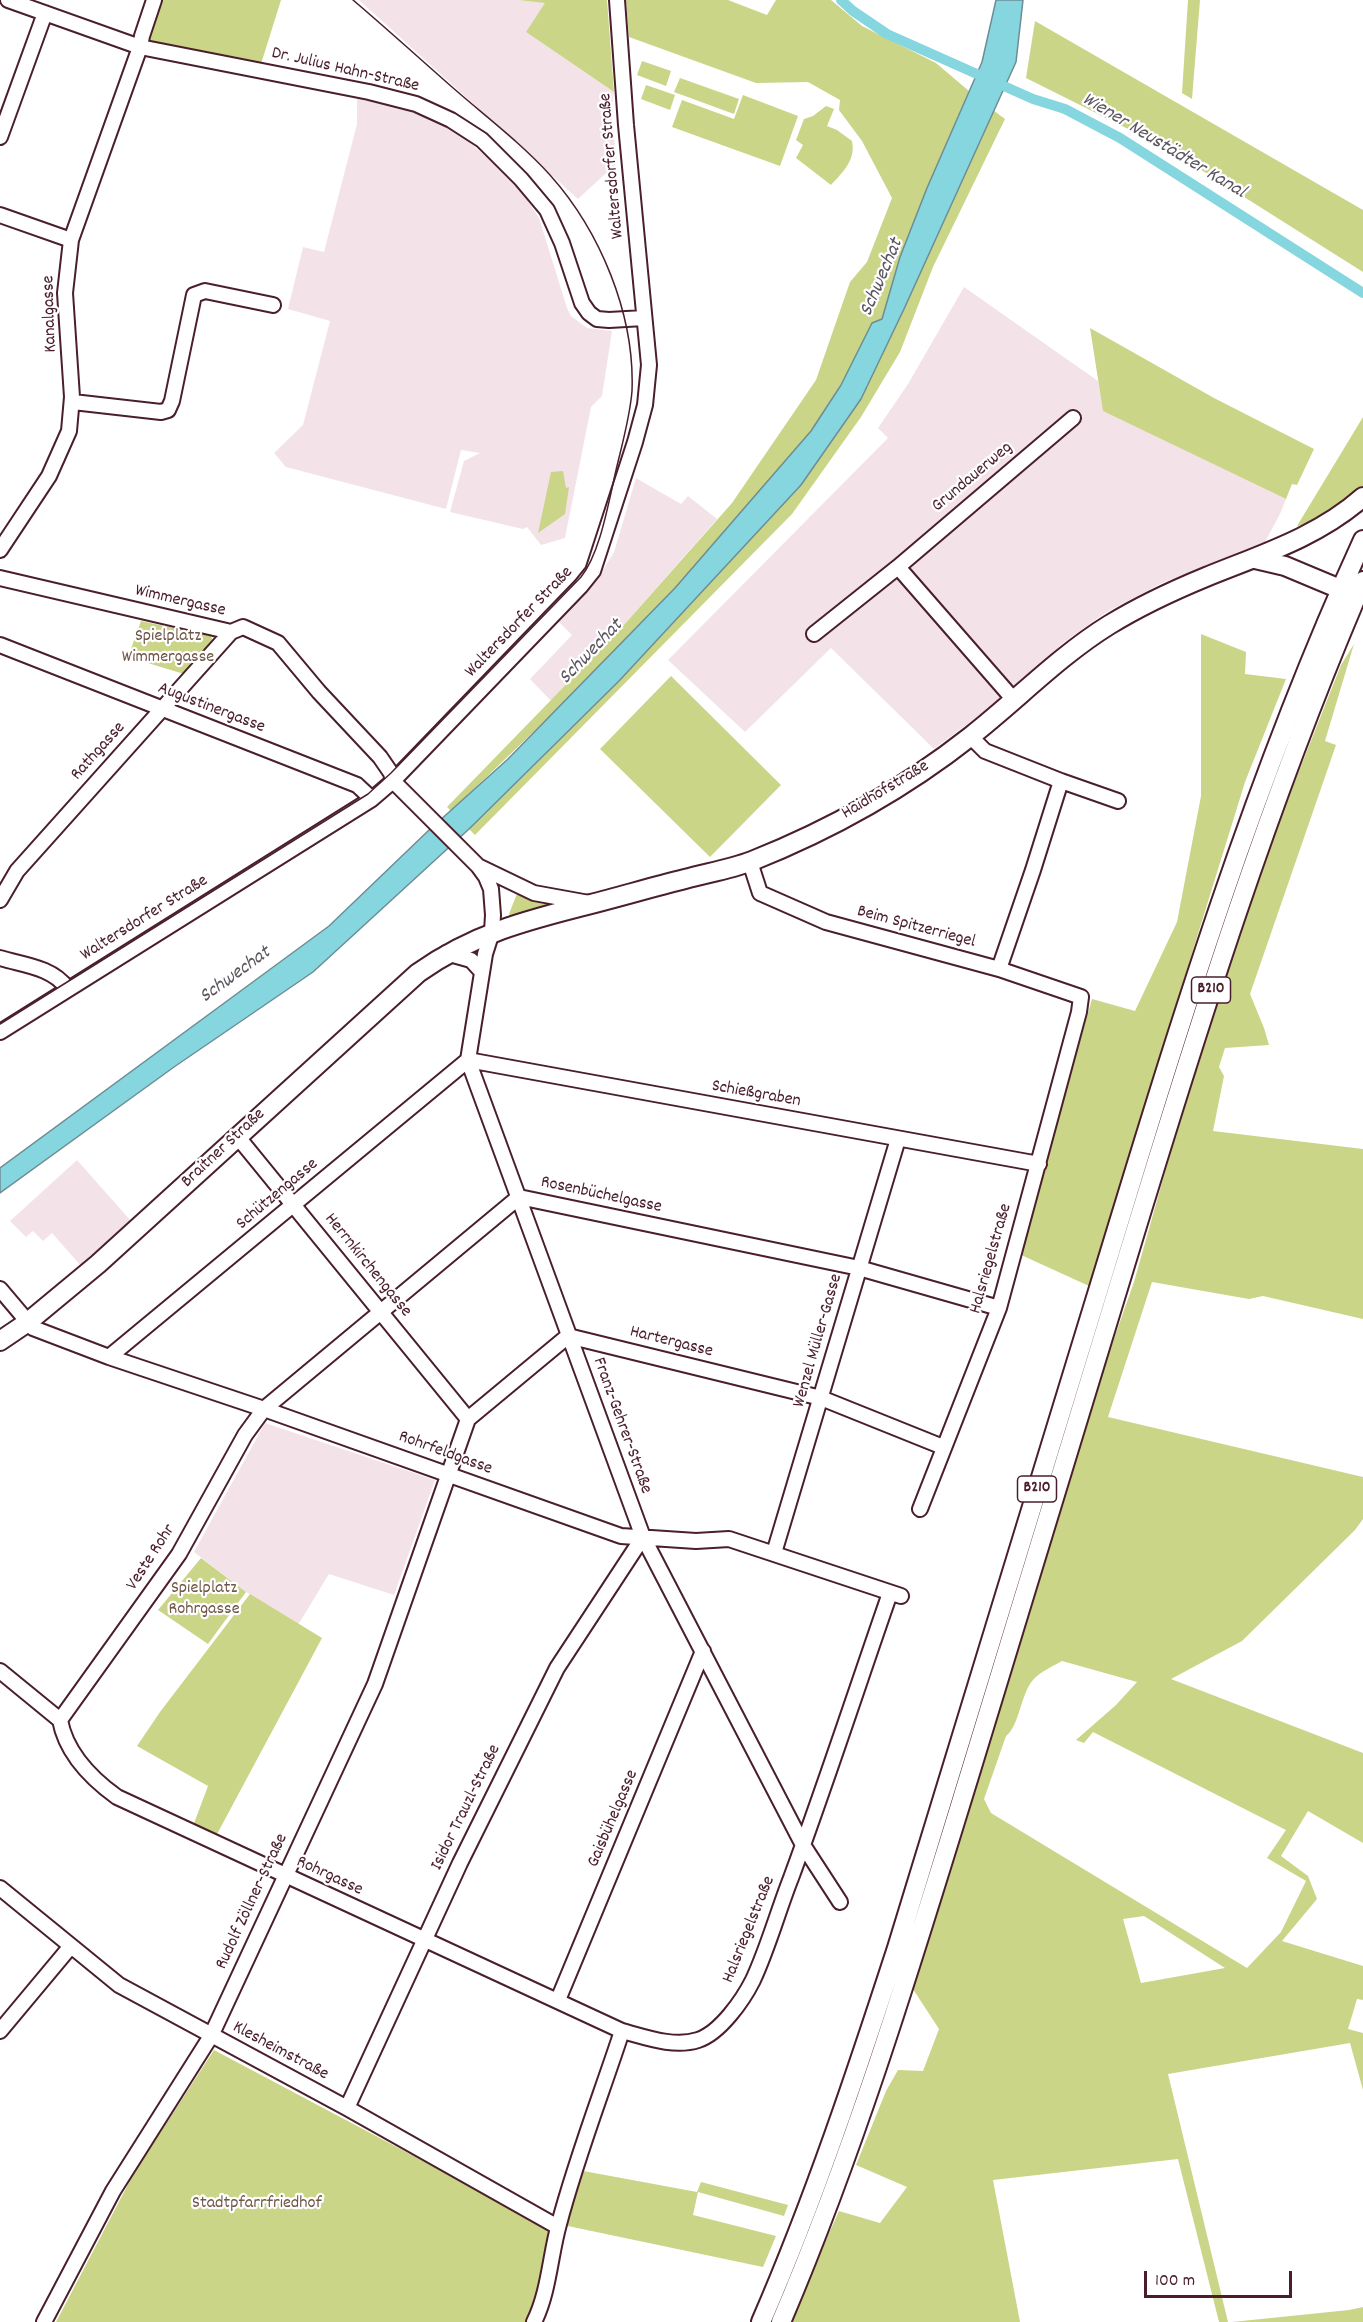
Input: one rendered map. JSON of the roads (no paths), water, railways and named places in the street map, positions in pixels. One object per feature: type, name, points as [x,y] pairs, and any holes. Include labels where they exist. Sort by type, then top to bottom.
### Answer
[{"type":"main road","name":"Haidhofstraße","points":[[592,904],[750,862],[876,801],[970,736],[1106,627],[1159,597],[1319,529],[1363,497]]},
{"type":"main road","name":"B210","points":[[781,2322],[861,2116],[901,1993],[1204,1008],[1264,834],[1354,587],[1363,540]]},
{"type":"main road","points":[[1262,555],[1272,562],[1300,572],[1354,587]]},
{"type":"main road","points":[[1262,555],[1292,557],[1354,587]]},
{"type":"main road","points":[[1300,572],[1316,588],[1321,597],[1326,624]]},
{"type":"main road","name":"B210","points":[[761,2322],[790,2255],[846,2103],[897,1948],[1186,1005],[1246,828],[1326,624],[1354,587]]},
{"type":"main road","name":"Braitner Straße","points":[[0,1341],[28,1322],[98,1264],[418,973],[446,953],[492,932],[545,915],[592,904]]},
{"type":"street","name":"Dr. Julius Hahn-Straße","points":[[8,0],[140,47],[369,92],[416,104],[451,120],[482,140],[521,179],[547,210],[562,243],[582,303],[589,313],[597,319],[644,318]]},
{"type":"street","name":"Kanalgasse","points":[[0,550],[49,476],[69,430],[72,402],[65,292],[71,240],[140,47],[141,36],[154,0]]},
{"type":"street","name":"Waltersdorfer Straße","points":[[0,1032],[372,799],[393,782],[593,571],[635,442],[645,405],[649,365],[616,0]]},
{"type":"street","points":[[0,137],[45,14]]},
{"type":"street","points":[[0,215],[71,240]]},
{"type":"street","points":[[72,402],[161,412],[168,410],[172,401],[194,295],[205,291],[273,304]]},
{"type":"street","name":"Grundauerweg","points":[[814,634],[898,567],[1072,418]]},
{"type":"street","points":[[898,567],[1014,700]]},
{"type":"street","name":"Wimmergasse","points":[[0,578],[231,632],[243,627],[278,643],[312,684],[380,757],[391,773],[393,782],[478,866]]},
{"type":"street","name":"Rathgasse","points":[[0,900],[17,871],[231,632]]},
{"type":"street","name":"Augustinergasse","points":[[0,645],[357,785],[372,799]]},
{"type":"street","points":[[970,736],[986,751],[1060,781],[1118,801]]},
{"type":"street","points":[[999,969],[1060,781]]},
{"type":"street","name":"Beim Spitzerriegel","points":[[750,862],[760,893],[815,917],[999,969],[1081,997],[1079,1012]]},
{"type":"street","name":"Haidhofstraße","points":[[478,866],[534,893],[592,904]]},
{"type":"street","name":"Franz-Gehrer-Straße","points":[[478,866],[491,889],[493,915],[492,932],[482,972],[468,1060],[643,1537],[803,1845],[840,1902]]},
{"type":"street","points":[[446,953],[471,960],[482,972]]},
{"type":"street","points":[[0,958],[46,970],[67,988]]},
{"type":"street","name":"Halsriegelstraße","points":[[920,1509],[999,1308],[1079,1012]]},
{"type":"street","name":"Schießgraben","points":[[468,1060],[1038,1164]]},
{"type":"street","name":"Schützengasse","points":[[109,1357],[468,1060]]},
{"type":"street","name":"Herrnkirchengasse","points":[[237,1136],[468,1419]]},
{"type":"street","name":"Wenzel Müller-Gasse","points":[[774,1552],[898,1139]]},
{"type":"street","name":"Rosenbüchelgasse","points":[[264,1409],[519,1197],[859,1268],[999,1308]]},
{"type":"street","name":"Rohrfeldgasse","points":[[0,1288],[33,1328],[109,1357],[264,1409],[621,1536],[696,1541],[729,1539],[896,1594]]},
{"type":"street","points":[[447,1474],[468,1419],[568,1336]]},
{"type":"street","name":"Hartergasse","points":[[568,1336],[821,1398],[943,1447]]},
{"type":"street","name":"Veste Rohr","points":[[60,1720],[179,1554],[245,1435],[264,1409]]},
{"type":"street","name":"Rudolf Zöllner-Straße","points":[[44,2322],[113,2191],[211,2036],[375,1684],[447,1474]]},
{"type":"street","name":"Isidor Trauzl-Straße","points":[[347,2108],[460,1863],[557,1668],[643,1537]]},
{"type":"street","name":"Halsriegelstraße","points":[[622,2031],[656,2040],[682,2042],[699,2040],[726,2019],[740,2002],[753,1980],[896,1594]]},
{"type":"street","name":"Gaisbühelgasse","points":[[558,2000],[703,1651]]},
{"type":"street","name":"Rohrgasse","points":[[0,1671],[60,1720],[62,1730],[80,1763],[100,1785],[117,1797],[622,2031]]},
{"type":"street","name":"Klesheimstraße","points":[[0,1888],[119,1985],[347,2108],[558,2226]]},
{"type":"street","points":[[0,2031],[70,1946]]},
{"type":"street","points":[[534,2322],[547,2283],[558,2226],[574,2170],[622,2031]]},
{"type":"water","points":[[996,0],[1023,0],[1016,62],[861,399],[801,485],[619,681],[469,829],[313,972],[174,1067],[0,1193],[0,1168],[329,926],[428,831],[508,759],[675,588],[811,431],[841,385],[872,323],[882,319],[900,257],[927,188],[982,62]]},
{"type":"waterway","name":"Wiener Neustädter Kanal","points":[[841,0],[887,34],[1033,99],[1065,109],[1120,138],[1363,293]]},
{"type":"tram line","points":[[0,1024],[368,794],[581,577],[599,540],[630,410],[632,391],[631,362],[621,304],[599,248],[568,197],[539,163],[353,0]]},
{"type":"water label","name":"Schwechat","points":[[883,278]]},
{"type":"water label","name":"Schwechat","points":[[592,653]]},
{"type":"water label","name":"Schwechat","points":[[236,976]]},
{"type":"park label","name":"Spielplatz Wimmergasse","points":[[168,648]]},
{"type":"park label","name":"Spielplatz Rohrgasse","points":[[204,1600]]},
{"type":"park label","name":"Stadtpfarrfriedhof","points":[[257,2205]]}]
